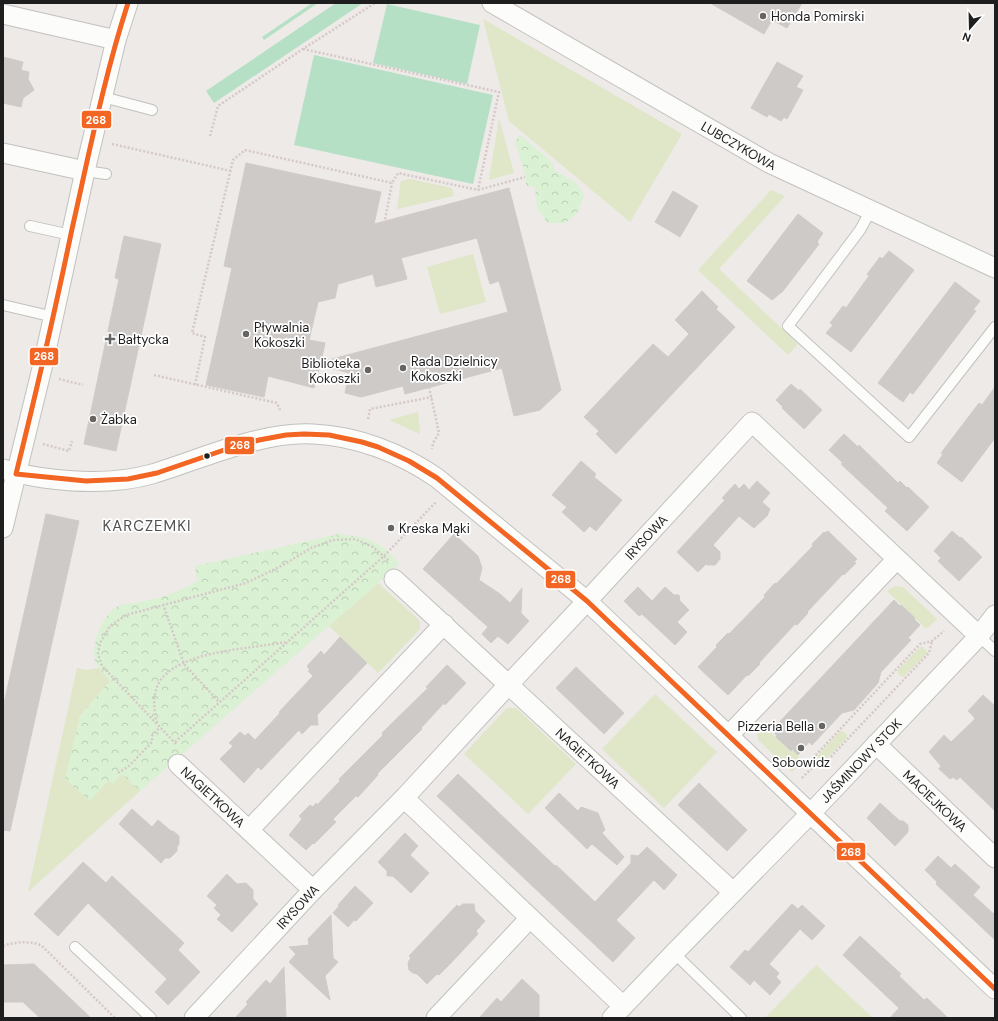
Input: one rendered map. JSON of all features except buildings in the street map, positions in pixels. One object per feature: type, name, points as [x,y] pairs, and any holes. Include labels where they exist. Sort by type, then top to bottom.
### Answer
[{"type":"street","points":[[3,528],[10,472],[54,316],[116,40],[128,3]]},
{"type":"street","name":"LUBCZYKOWA","points":[[492,3],[769,164],[995,268]]},
{"type":"street","points":[[3,14],[116,40]]},
{"type":"street","points":[[3,153],[86,171]]},
{"type":"street","name":"IRYSOWA","points":[[194,1018],[313,890],[404,798],[752,422],[979,636]]},
{"type":"street","points":[[10,472],[55,480],[110,482],[152,474],[241,445],[282,436],[313,434],[364,443],[396,455],[437,478],[587,602],[729,735],[995,989]]},
{"type":"street","points":[[729,735],[897,559]]},
{"type":"street","name":"NAGIETKOWA","points":[[394,579],[734,892]]},
{"type":"street","name":"JAŚMINOWY STOK","points":[[618,1012],[811,813],[979,636],[995,615]]},
{"type":"street","name":"NAGIETKOWA","points":[[249,830],[444,624]]},
{"type":"street","name":"MACIEJKOWA","points":[[876,744],[995,858]]},
{"type":"street","name":"NAGIETKOWA","points":[[178,764],[313,890]]},
{"type":"street","points":[[404,798],[530,918],[618,1012]]},
{"type":"street","points":[[436,1018],[530,918]]},
{"type":"lane","points":[[103,97],[152,110]]},
{"type":"lane","points":[[86,171],[106,174]]},
{"type":"lane","points":[[871,210],[860,230],[788,326],[909,437],[995,327]]},
{"type":"lane","points":[[30,226],[71,235]]},
{"type":"lane","points":[[3,305],[54,316]]},
{"type":"lane","points":[[979,636],[995,651]]},
{"type":"lane","points":[[76,947],[151,1018]]},
{"type":"lane","points":[[674,953],[741,1018]]},
{"type":"path","points":[[210,136],[218,106],[375,3]]},
{"type":"path","points":[[303,50],[499,92],[478,190]]},
{"type":"path","points":[[108,143],[231,171]]},
{"type":"path","points":[[195,385],[206,337],[192,333],[233,160],[245,150],[392,183]]},
{"type":"path","points":[[387,238],[383,230],[392,183],[398,173],[478,190],[524,177]]},
{"type":"path","points":[[154,375],[277,403],[280,410]]},
{"type":"path","points":[[53,378],[84,385]]},
{"type":"path","points":[[429,387],[439,433],[433,443],[432,449]]},
{"type":"path","points":[[368,419],[370,409],[432,397]]},
{"type":"path","points":[[42,444],[69,451],[72,441]]},
{"type":"path","points":[[174,742],[384,556],[439,499]]},
{"type":"path","points":[[178,764],[186,754],[102,666],[98,654],[100,643],[110,626],[126,615],[246,583],[283,565],[311,548],[332,540],[355,539],[373,547],[398,569],[394,579]]},
{"type":"path","points":[[163,604],[184,664],[219,702]]},
{"type":"path","points":[[814,766],[815,756],[920,644],[932,641],[950,626]]},
{"type":"path","points":[[798,782],[814,766],[824,764],[835,753],[929,653],[932,641]]},
{"type":"path","points":[[157,723],[154,713],[154,698],[162,678],[172,669],[204,656],[226,651],[286,642]]},
{"type":"path","points":[[118,773],[129,766],[152,742],[152,736],[160,727]]},
{"type":"path","points":[[3,946],[11,943],[24,942],[42,946],[115,1018]]},
{"type":"green space","points":[[312,3],[318,3],[264,40],[262,37]]},
{"type":"green space","points":[[336,3],[363,3],[214,103],[206,91]]},
{"type":"green space","points":[[387,4],[480,25],[467,84],[373,63]]},
{"type":"green space","points":[[483,19],[682,134],[630,222],[509,121]]},
{"type":"green space","points":[[314,55],[493,95],[473,184],[294,145]]},
{"type":"green space","points":[[499,118],[514,173],[489,180]]},
{"type":"green space","points":[[520,135],[552,162],[554,170],[576,183],[584,196],[577,213],[565,223],[548,223],[537,209],[535,188],[526,185],[525,173],[515,142]]},
{"type":"green space","points":[[410,179],[452,188],[454,196],[397,209],[401,181]]},
{"type":"green space","points":[[771,190],[785,196],[719,269],[798,344],[788,355],[698,270]]},
{"type":"green space","points":[[473,254],[486,302],[440,314],[427,267]]},
{"type":"green space","points":[[418,412],[420,434],[389,420]]},
{"type":"green space","points":[[339,534],[366,538],[384,548],[399,563],[393,570],[140,791],[122,774],[113,784],[109,780],[90,801],[65,779],[80,716],[110,681],[96,664],[94,654],[100,629],[109,614],[115,608],[123,604],[137,603],[162,597],[190,585],[197,581],[195,566]]},
{"type":"green space","points":[[378,583],[420,621],[420,629],[378,673],[329,626]]},
{"type":"green space","points":[[896,586],[903,587],[937,619],[929,627],[925,628],[887,591]]},
{"type":"green space","points":[[920,647],[923,647],[927,651],[927,654],[902,677],[898,673],[898,670]]},
{"type":"green space","points":[[77,668],[86,670],[99,668],[110,681],[80,716],[77,729],[109,780],[122,774],[140,791],[28,892]]},
{"type":"green space","points":[[655,694],[717,752],[664,808],[602,749]]},
{"type":"green space","points":[[507,708],[516,708],[576,764],[528,814],[464,754]]},
{"type":"green space","points":[[762,724],[790,751],[792,749],[800,758],[800,763],[792,772],[759,741],[758,732]]},
{"type":"green space","points":[[840,731],[843,731],[847,735],[847,738],[824,761],[822,761],[818,755]]},
{"type":"green space","points":[[816,965],[873,1018],[765,1018]]},
{"type":"transit line","name":"268","points":[[16,474],[45,352],[97,116],[119,31],[128,3]]},
{"type":"transit line","name":"268","points":[[16,474],[86,481],[128,479],[157,473],[227,449],[259,440],[286,435],[304,434],[329,435],[362,442],[378,447],[409,461],[437,478],[587,601],[995,989]]},
{"type":"place","name":"Honda Pomirski","points":[[763,16]]},
{"type":"place","name":"Pływalnia Kokoszki","points":[[246,334]]},
{"type":"place","name":"Bałtycka","points":[[110,339]]},
{"type":"place","name":"Rada Dzielnicy Kokoszki","points":[[403,368]]},
{"type":"place","name":"Biblioteka Kokoszki","points":[[368,370]]},
{"type":"place","name":"Żabka","points":[[93,419]]},
{"type":"place","name":"Kreska Mąki","points":[[391,528]]},
{"type":"place","name":"Pizzeria Bella","points":[[822,726]]},
{"type":"place","name":"Sobowidz","points":[[801,748]]},
{"type":"district","name":"KARCZEMKI","points":[[147,526]]}]
